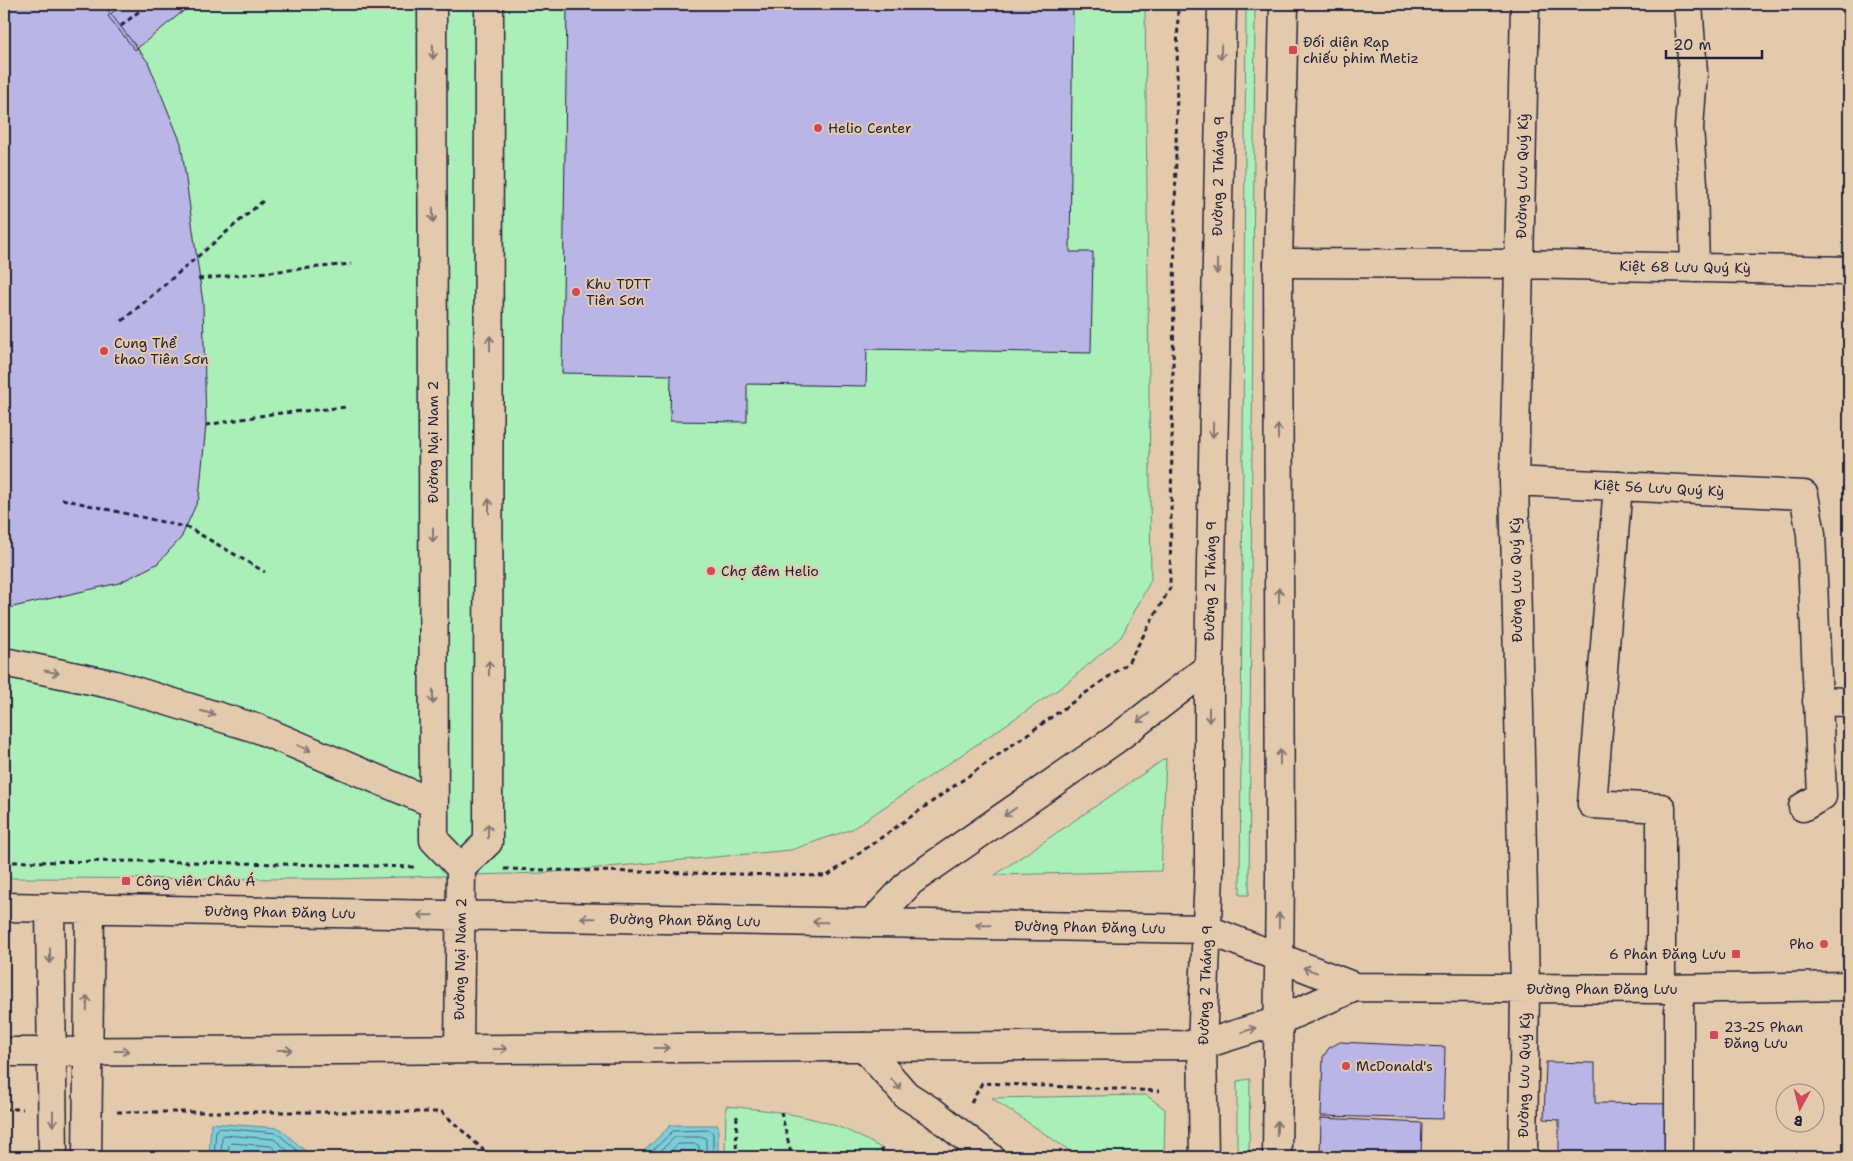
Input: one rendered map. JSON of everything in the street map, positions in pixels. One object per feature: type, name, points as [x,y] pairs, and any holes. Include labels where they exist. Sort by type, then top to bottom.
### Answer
[{"type":"street","name":"Đường Nại Nam 2","points":[[432,4],[434,840],[461,868],[459,1050]]},
{"type":"street","points":[[461,868],[488,842],[489,4]]},
{"type":"street","name":"Đường 2 Tháng 9","points":[[1204,1157],[1202,1045],[1209,874],[1209,667],[1222,4]]},
{"type":"street","points":[[1277,1157],[1279,958],[1278,263],[1284,4]]},
{"type":"street","name":"Đường Lưu Quý Kỳ","points":[[1523,1157],[1525,988],[1514,480],[1525,4]]},
{"type":"street","points":[[1688,4],[1694,73],[1689,128],[1693,184],[1695,268]]},
{"type":"street","name":"Kiệt 68 Lưu Quý Kỳ","points":[[1278,263],[1520,264],[1849,271]]},
{"type":"street","name":"Kiệt 56 Lưu Quý Kỳ","points":[[1514,480],[1804,495],[1811,534],[1818,661],[1817,701]]},
{"type":"street","points":[[1618,486],[1592,804],[1661,808],[1679,1157]]},
{"type":"street","points":[[4,662],[115,685],[259,729],[434,803]]},
{"type":"street","points":[[872,923],[911,881],[1116,739],[1209,667]]},
{"type":"street","points":[[1803,807],[1822,796],[1817,701],[1849,702]]},
{"type":"street","name":"Đường Phan Đăng Lưu","points":[[4,907],[1206,929],[1355,987],[1670,989],[1849,986]]},
{"type":"street","points":[[50,908],[53,1157]]},
{"type":"street","points":[[87,1157],[86,1052],[90,909]]},
{"type":"street","name":"Đường Phan Đăng Lưu","points":[[4,1052],[1202,1045],[1278,1021],[1355,987]]},
{"type":"street","points":[[864,1047],[906,1095],[990,1157]]},
{"type":"path","points":[[121,26],[148,4]]},
{"type":"path","points":[[4,862],[146,861],[828,876],[1128,663],[1170,588],[1178,4]]},
{"type":"path","points":[[122,321],[263,201]]},
{"type":"path","points":[[198,279],[351,264]]},
{"type":"path","points":[[206,425],[271,414],[348,407]]},
{"type":"path","points":[[62,499],[189,528],[265,572]]},
{"type":"path","points":[[954,1130],[982,1083],[1159,1091]]},
{"type":"path","points":[[107,1112],[442,1112],[491,1157]]},
{"type":"path","points":[[781,1112],[792,1157]]},
{"type":"path","points":[[736,1113],[736,1157]]},
{"type":"path","points":[[874,1157],[883,1149]]},
{"type":"green space","name":"Khu TDTT Tiên Sơn","points":[[4,4],[1145,4],[1151,580],[1121,637],[1063,686],[852,829],[791,850],[543,873],[335,879],[4,878]]},
{"type":"green space","points":[[1246,4],[1255,4],[1249,895],[1240,895]]},
{"type":"green space","points":[[1166,758],[1161,871],[995,875]]},
{"type":"green space","points":[[1250,1079],[1249,1157],[1237,1157],[1237,1081]]},
{"type":"green space","points":[[1146,1095],[1165,1109],[1164,1157],[1079,1157],[992,1098]]},
{"type":"green space","points":[[726,1106],[783,1113],[828,1123],[859,1136],[897,1157],[725,1157]]},
{"type":"water","points":[[211,1123],[279,1128],[312,1157],[209,1157]]},
{"type":"water","points":[[671,1125],[718,1125],[718,1157],[638,1157]]},
{"type":"building","name":"Cung Thể thao Tiên Sơn","points":[[4,4],[98,4],[107,9],[148,62],[181,143],[203,303],[206,425],[199,498],[181,538],[157,564],[119,583],[4,609]]},
{"type":"building","points":[[123,4],[192,4],[135,50],[108,16]]},
{"type":"building","name":"Helio Center","points":[[567,4],[1073,4],[1070,252],[1093,252],[1091,353],[867,349],[866,386],[747,384],[747,422],[670,421],[671,375],[562,373]]},
{"type":"building","points":[[1340,1042],[1445,1047],[1443,1119],[1321,1116],[1323,1057],[1329,1048]]},
{"type":"building","points":[[1546,1062],[1595,1063],[1595,1103],[1675,1104],[1674,1157],[1559,1157],[1559,1120],[1544,1119]]},
{"type":"building","points":[[1321,1118],[1422,1123],[1421,1157],[1320,1156]]},
{"type":"place","name":"Đối diện Rạp chiếu phim Metiz","points":[[1293,50]]},
{"type":"place","name":"Helio Center","points":[[818,128]]},
{"type":"place","name":"Khu TDTT Tiên Sơn","points":[[576,292]]},
{"type":"place","name":"Cung Thể thao Tiên Sơn","points":[[104,351]]},
{"type":"place","name":"Chợ đêm Helio","points":[[711,571]]},
{"type":"place","name":"Công viên Châu Á","points":[[126,881]]},
{"type":"place","name":"Pho","points":[[1824,944]]},
{"type":"place","name":"6 Phan Đăng Lưu","points":[[1736,954]]},
{"type":"place","name":"23-25 Phan Đăng Lưu","points":[[1714,1035]]},
{"type":"place","name":"McDonald's","points":[[1346,1066]]}]
